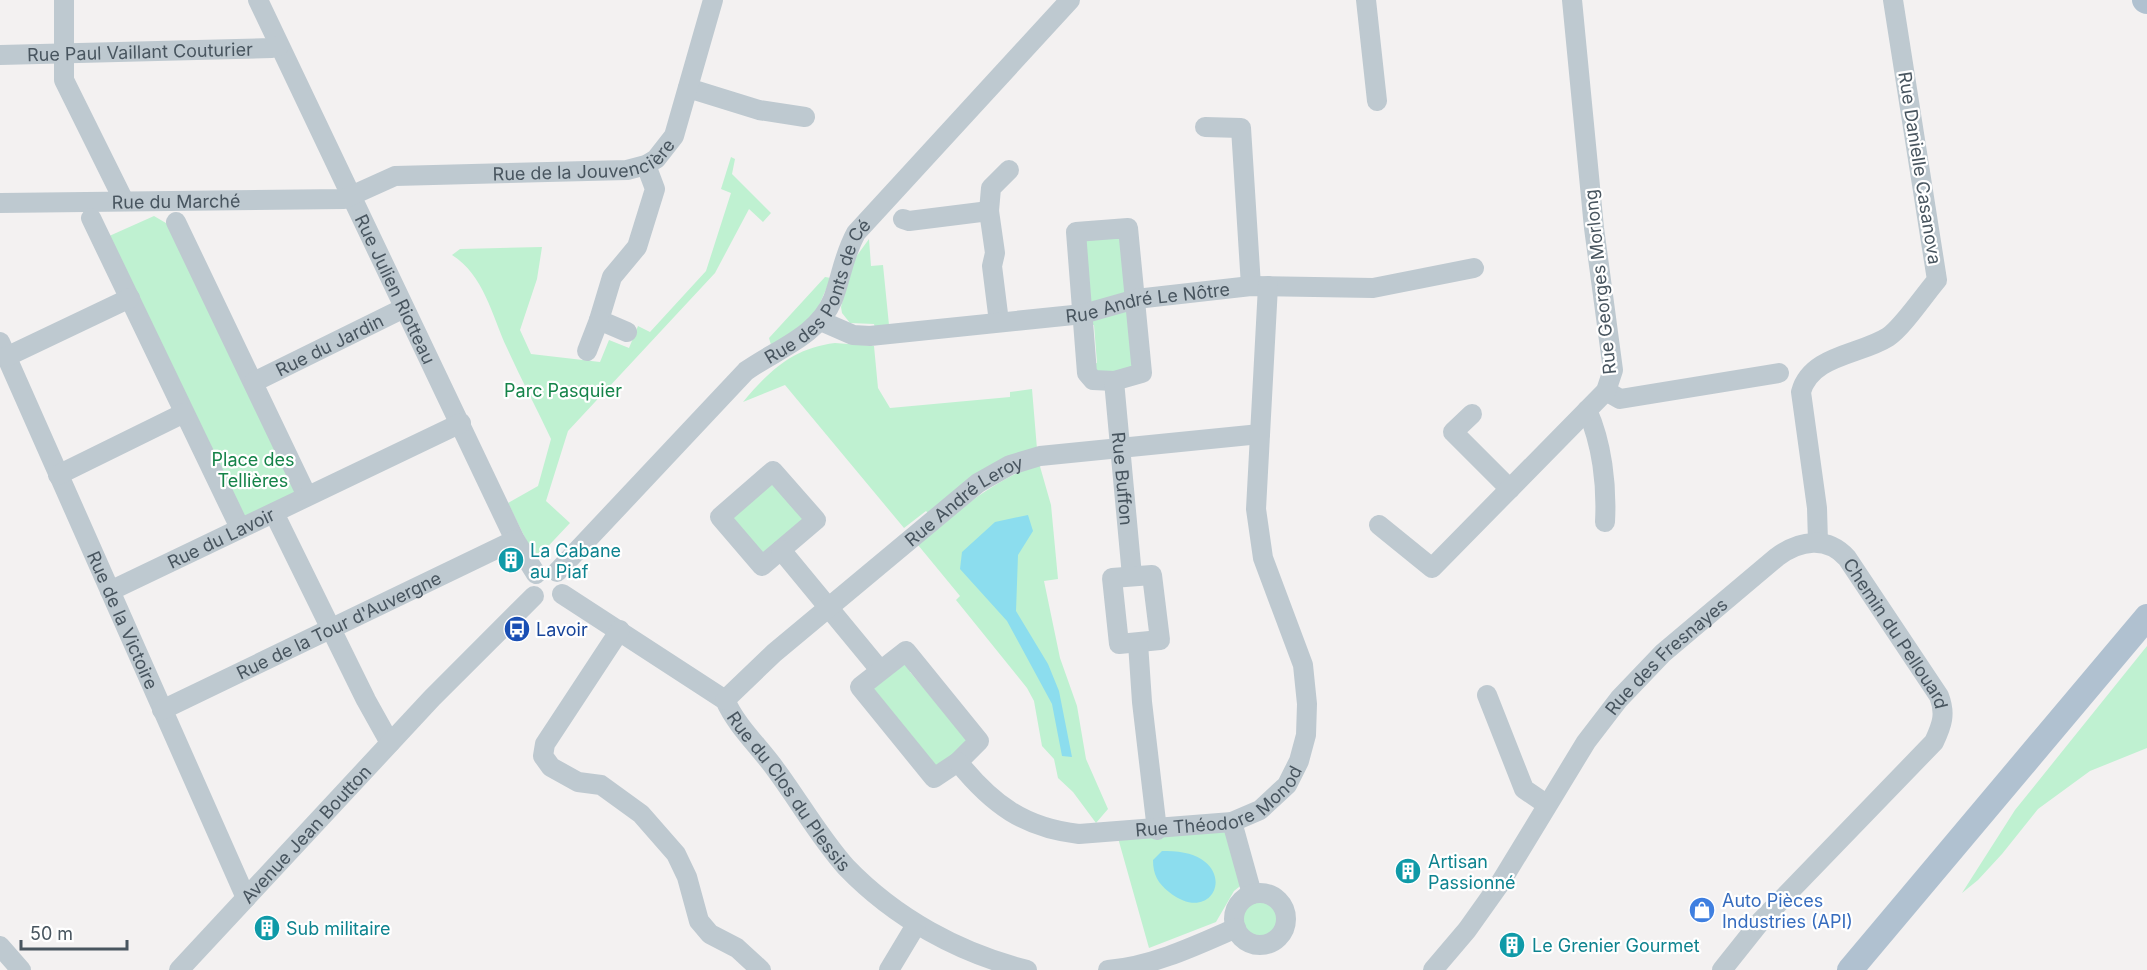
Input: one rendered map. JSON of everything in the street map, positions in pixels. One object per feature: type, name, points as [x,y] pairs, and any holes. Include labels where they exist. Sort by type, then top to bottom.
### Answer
[{"type":"main road","points":[[1850,970],[2147,617]]},
{"type":"street","points":[[64,0],[64,81],[123,199]]},
{"type":"street","name":"Rue Julien Riotteau","points":[[258,0],[515,540],[536,574]]},
{"type":"street","name":"Rue de la Jouvencière","points":[[351,197],[395,176],[627,170],[645,165],[656,159],[674,136],[713,0]]},
{"type":"street","name":"Rue des Ponts de Cé","points":[[557,572],[746,371],[770,354],[802,338],[821,321],[833,300],[845,254],[856,233],[1070,0]]},
{"type":"street","points":[[1366,0],[1377,101]]},
{"type":"street","name":"Rue Georges Morlong","points":[[1379,525],[1432,568],[1606,392],[1613,370],[1594,228],[1572,0]]},
{"type":"street","name":"Rue Danielle Casanova","points":[[1818,542],[1817,508],[1801,392],[1808,377],[1822,366],[1890,336],[1937,280],[1893,0]]},
{"type":"street","name":"Rue Paul Vaillant Couturier","points":[[0,55],[279,46]]},
{"type":"street","points":[[688,88],[759,110],[805,117]]},
{"type":"street","name":"Rue Théodore Monod","points":[[958,762],[996,804],[1059,832],[1099,834],[1232,822],[1260,810],[1287,785],[1299,761],[1306,735],[1308,704],[1303,665],[1263,558],[1258,534],[1256,479],[1260,434],[1259,286],[1241,128],[1205,127]]},
{"type":"street","points":[[587,351],[612,277],[637,247],[655,189],[645,165]]},
{"type":"street","points":[[999,322],[992,266],[995,253],[989,211],[991,188],[1008,170]]},
{"type":"street","name":"Rue du Marché","points":[[0,203],[123,199],[351,197]]},
{"type":"street","points":[[903,219],[909,221],[989,211]]},
{"type":"street","points":[[91,218],[240,528]]},
{"type":"street","points":[[176,222],[307,496]]},
{"type":"street","points":[[1128,228],[1136,299],[1142,373],[1114,381],[1093,380],[1087,373],[1076,232],[1128,228]]},
{"type":"street","name":"Rue André Le Nôtre","points":[[821,321],[853,335],[870,336],[1083,314],[1136,299],[1259,286],[1373,288],[1474,268]]},
{"type":"street","points":[[3,350],[130,298]]},
{"type":"street","name":"Rue du Jardin","points":[[254,382],[404,308]]},
{"type":"street","points":[[599,320],[627,332]]},
{"type":"street","name":"Rue de la Victoire","points":[[3,350],[246,898]]},
{"type":"street","points":[[1606,392],[1620,399],[1779,373]]},
{"type":"street","name":"Rue Buffon","points":[[1114,381],[1132,576]]},
{"type":"street","points":[[1587,410],[1596,429],[1606,497],[1605,522]]},
{"type":"street","points":[[58,475],[184,413]]},
{"type":"street","points":[[1472,414],[1454,432],[1510,489]]},
{"type":"street","name":"Rue du Lavoir","points":[[110,591],[461,423]]},
{"type":"street","name":"Rue André Leroy","points":[[725,700],[774,653],[978,483],[996,472],[1040,456],[1260,434]]},
{"type":"street","points":[[773,471],[816,520],[781,550],[762,566],[720,517],[773,471]]},
{"type":"street","points":[[274,513],[366,700],[390,743]]},
{"type":"street","name":"Rue de la Tour d'Auvergne","points":[[162,710],[515,540]]},
{"type":"street","name":"Rue des Fresnayes","points":[[1433,970],[1467,930],[1499,885],[1546,804],[1586,742],[1619,699],[1664,653],[1783,552],[1798,544],[1818,542]]},
{"type":"street","name":"Chemin du Pellouard","points":[[1722,970],[1761,921],[1934,742],[1943,724],[1944,707],[1939,696],[1847,558],[1832,546],[1818,542]]},
{"type":"street","points":[[781,550],[830,606],[880,670]]},
{"type":"street","points":[[545,569],[557,572],[564,585],[558,599],[546,603],[534,596],[531,585],[536,574],[545,569]]},
{"type":"street","points":[[1152,575],[1160,640],[1138,643],[1119,644],[1112,578],[1152,575]]},
{"type":"street","name":"Rue du Clos du Plessis","points":[[562,594],[725,700],[734,719],[759,746],[845,866],[884,901],[916,925],[1000,963],[1027,970]]},
{"type":"street","name":"Avenue Jean Boutton","points":[[179,970],[432,698],[534,596]]},
{"type":"street","points":[[620,630],[546,744],[543,756],[551,767],[578,782],[601,785],[641,814],[676,854],[687,877],[699,921],[710,934],[737,948],[761,970]]},
{"type":"street","points":[[1138,643],[1142,702],[1157,830]]},
{"type":"street","points":[[906,651],[980,741],[958,762],[934,778],[861,687],[880,670],[906,651]]},
{"type":"street","points":[[1487,695],[1524,789],[1546,804]]},
{"type":"street","points":[[1232,822],[1252,894]]},
{"type":"street","points":[[1252,894],[1269,894],[1282,904],[1286,920],[1284,928],[1274,941],[1256,944],[1241,936],[1236,928],[1234,920],[1239,904],[1252,894]]},
{"type":"street","points":[[889,970],[916,925]]},
{"type":"street","points":[[1108,970],[1128,968],[1182,952],[1236,928]]},
{"type":"street","points":[[0,946],[13,967]]},
{"type":"green space","name":"Parc Pasquier","points":[[731,157],[735,159],[732,174],[771,213],[763,222],[749,209],[715,273],[568,431],[546,501],[570,523],[538,557],[533,554],[508,503],[538,486],[551,439],[512,360],[480,285],[463,263],[452,255],[460,249],[542,247],[537,279],[520,330],[531,354],[600,362],[609,340],[629,348],[638,326],[650,332],[706,271],[731,193],[721,189]]},
{"type":"green space","name":"Place des Tellières","points":[[154,216],[171,226],[299,493],[241,519],[107,237]]},
{"type":"green space","points":[[1124,235],[1128,293],[1091,302],[1081,240]]},
{"type":"green space","points":[[869,239],[871,266],[883,265],[889,325],[875,328],[874,324],[850,323],[842,313],[841,307],[853,261]]},
{"type":"green space","points":[[825,277],[831,278],[813,319],[771,345],[769,338]]},
{"type":"green space","points":[[1120,312],[1132,312],[1139,362],[1122,372],[1096,371],[1092,364],[1097,363],[1094,325],[1088,325],[1088,322]]},
{"type":"green space","points":[[835,343],[874,346],[878,388],[890,408],[1010,397],[1010,392],[1032,389],[1037,449],[929,514],[926,511],[904,528],[785,385],[743,402],[762,380],[783,363],[807,350]]},
{"type":"green space","points":[[1039,463],[1051,505],[1058,579],[1044,581],[1060,658],[1077,706],[1086,759],[1108,809],[1096,823],[1073,792],[1058,778],[1054,759],[1042,746],[1034,701],[1027,688],[956,600],[960,596],[918,545],[989,489]]},
{"type":"green space","points":[[769,480],[805,518],[761,556],[729,512]]},
{"type":"green space","points":[[2147,646],[2147,748],[2090,771],[2038,809],[2002,854],[1978,880],[1962,893],[2015,810]]},
{"type":"green space","points":[[902,661],[914,668],[910,672],[969,741],[936,769],[870,685]]},
{"type":"green space","points":[[1223,828],[1231,835],[1244,883],[1234,891],[1216,922],[1149,948],[1118,838]]},
{"type":"green space","points":[[1259,900],[1273,905],[1278,919],[1273,933],[1259,938],[1245,933],[1240,919],[1245,905]]},
{"type":"water","points":[[1028,515],[1033,531],[1018,555],[1016,611],[1048,664],[1059,691],[1072,757],[1062,756],[1052,704],[1007,621],[960,569],[962,552],[995,522]]},
{"type":"water","points":[[1162,851],[1188,854],[1205,862],[1214,873],[1215,885],[1211,896],[1201,902],[1186,902],[1165,889],[1157,878],[1153,865],[1153,860]]},
{"type":"place","name":"La Cabane au Piaf","points":[[511,560]]},
{"type":"place","name":"Lavoir","points":[[517,629]]},
{"type":"place","name":"Artisan Passionné","points":[[1408,871]]},
{"type":"place","name":"Auto Pièces Industries (API)","points":[[1702,910]]},
{"type":"place","name":"Sub militaire","points":[[267,928]]},
{"type":"place","name":"Le Grenier Gourmet","points":[[1512,945]]}]
